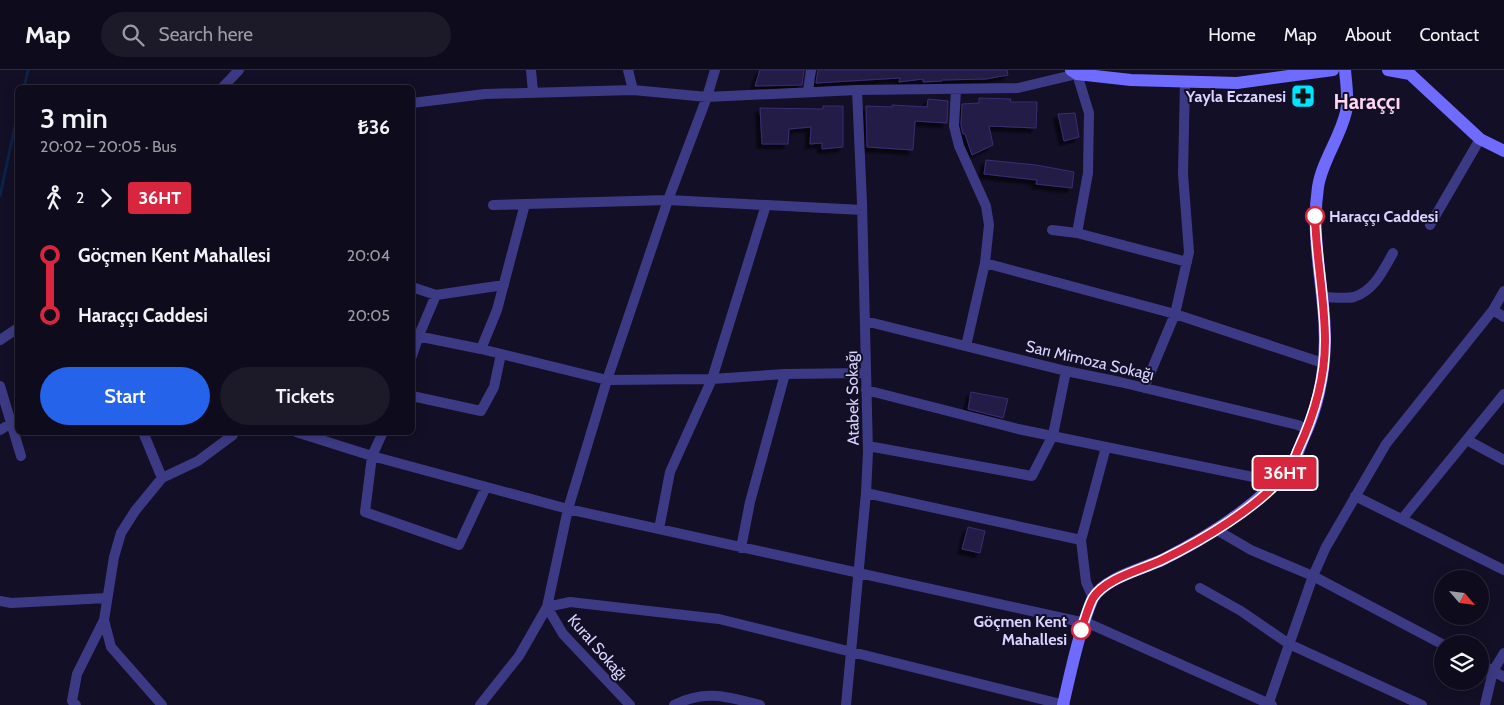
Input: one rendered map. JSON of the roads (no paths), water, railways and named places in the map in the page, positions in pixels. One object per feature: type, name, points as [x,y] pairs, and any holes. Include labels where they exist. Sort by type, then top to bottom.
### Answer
[{"type":"street","points":[[225,85],[239,70]]},
{"type":"street","points":[[531,70],[533,92]]},
{"type":"street","points":[[628,70],[632,90]]},
{"type":"street","points":[[480,705],[519,656],[547,607],[568,509],[607,380],[668,200],[707,97],[715,70]]},
{"type":"street","points":[[808,91],[811,70]]},
{"type":"street","points":[[415,103],[485,94],[533,92],[632,90],[707,97],[808,91],[1018,88],[1074,72],[1130,75],[1185,81],[1237,83],[1333,70]]},
{"type":"street","points":[[547,607],[570,602],[719,620],[1064,705],[1084,623],[1093,598],[1103,587],[1127,574],[1162,560],[1230,521],[1262,496],[1289,470],[1308,430],[1321,386],[1325,342],[1315,211],[1318,184],[1339,134],[1346,110],[1345,70]]},
{"type":"street","points":[[1388,70],[1410,72],[1480,139],[1504,151]]},
{"type":"street","points":[[1074,72],[1089,114],[1088,173],[1077,233]]},
{"type":"street","points":[[1144,388],[1175,314],[1189,252],[1183,174],[1185,81]]},
{"type":"street","points":[[956,89],[954,126],[959,146],[986,206],[989,225],[985,263],[966,346]]},
{"type":"street","name":"Atabek Sokağı","points":[[846,705],[866,492],[868,446],[857,90]]},
{"type":"street","points":[[1430,225],[1480,139]]},
{"type":"street","points":[[493,205],[668,200],[862,210]]},
{"type":"street","points":[[481,349],[497,310],[525,204]]},
{"type":"street","points":[[660,530],[670,472],[712,379],[766,205]]},
{"type":"street","points":[[1052,230],[1077,233],[1187,262]]},
{"type":"street","points":[[1322,297],[1354,297],[1364,291],[1378,280],[1393,253]]},
{"type":"street","points":[[985,263],[1175,314],[1323,363]]},
{"type":"street","points":[[415,288],[436,295],[504,285]]},
{"type":"street","points":[[306,435],[372,456],[568,509],[1084,623],[1269,704],[1313,576],[1326,547],[1386,444],[1493,310],[1504,291]]},
{"type":"street","points":[[436,295],[416,335],[607,380],[712,379],[785,374],[866,373]]},
{"type":"street","points":[[1493,310],[1504,317]]},
{"type":"street","name":"Sarı Mimoza Sokağı","points":[[865,321],[1066,371],[1298,425],[1308,430]]},
{"type":"street","points":[[0,340],[15,330]]},
{"type":"street","points":[[415,397],[481,411],[494,387],[500,354]]},
{"type":"street","points":[[868,446],[1032,476],[1053,436],[1066,371]]},
{"type":"street","points":[[741,548],[750,502],[785,374]]},
{"type":"street","points":[[0,386],[14,421],[0,430]]},
{"type":"street","points":[[866,390],[1018,429],[1277,482]]},
{"type":"street","points":[[1402,519],[1504,394]]},
{"type":"street","points":[[17,435],[21,456]]},
{"type":"street","points":[[144,435],[162,478]]},
{"type":"street","points":[[76,705],[72,701],[77,674],[104,620],[114,557],[121,533],[135,511],[162,478],[198,461],[232,435]]},
{"type":"street","points":[[382,435],[372,456],[365,512],[459,545],[486,487]]},
{"type":"street","points":[[1467,440],[1504,460]]},
{"type":"street","points":[[1093,598],[1086,582],[1082,540],[1106,446]]},
{"type":"street","points":[[866,492],[1082,540]]},
{"type":"street","points":[[1356,496],[1504,570]]},
{"type":"street","points":[[1215,529],[1251,550],[1313,576],[1434,640]]},
{"type":"street","points":[[1200,588],[1241,611],[1289,644],[1422,705]]},
{"type":"street","points":[[0,601],[11,603],[107,598]]},
{"type":"street","name":"Kural Sokağı","points":[[547,607],[563,634],[630,705]]},
{"type":"street","points":[[104,620],[111,647],[162,705]]},
{"type":"street","points":[[1485,705],[1493,671],[1504,653]]},
{"type":"street","points":[[1489,669],[1504,677]]},
{"type":"street","points":[[674,705],[701,695],[726,696],[760,705]]},
{"type":"waterway","points":[[25,85],[28,70]]},
{"type":"waterway","points":[[0,196],[15,126]]},
{"type":"place","name":"Yayla Eczanesi","points":[[1303,96]]},
{"type":"place","name":"Haraççı Caddesi","points":[[1315,216]]},
{"type":"place","name":"Göçmen Kent Mahallesi","points":[[1081,630]]},
{"type":"district","name":"Haraççı","points":[[1367,102]]}]
